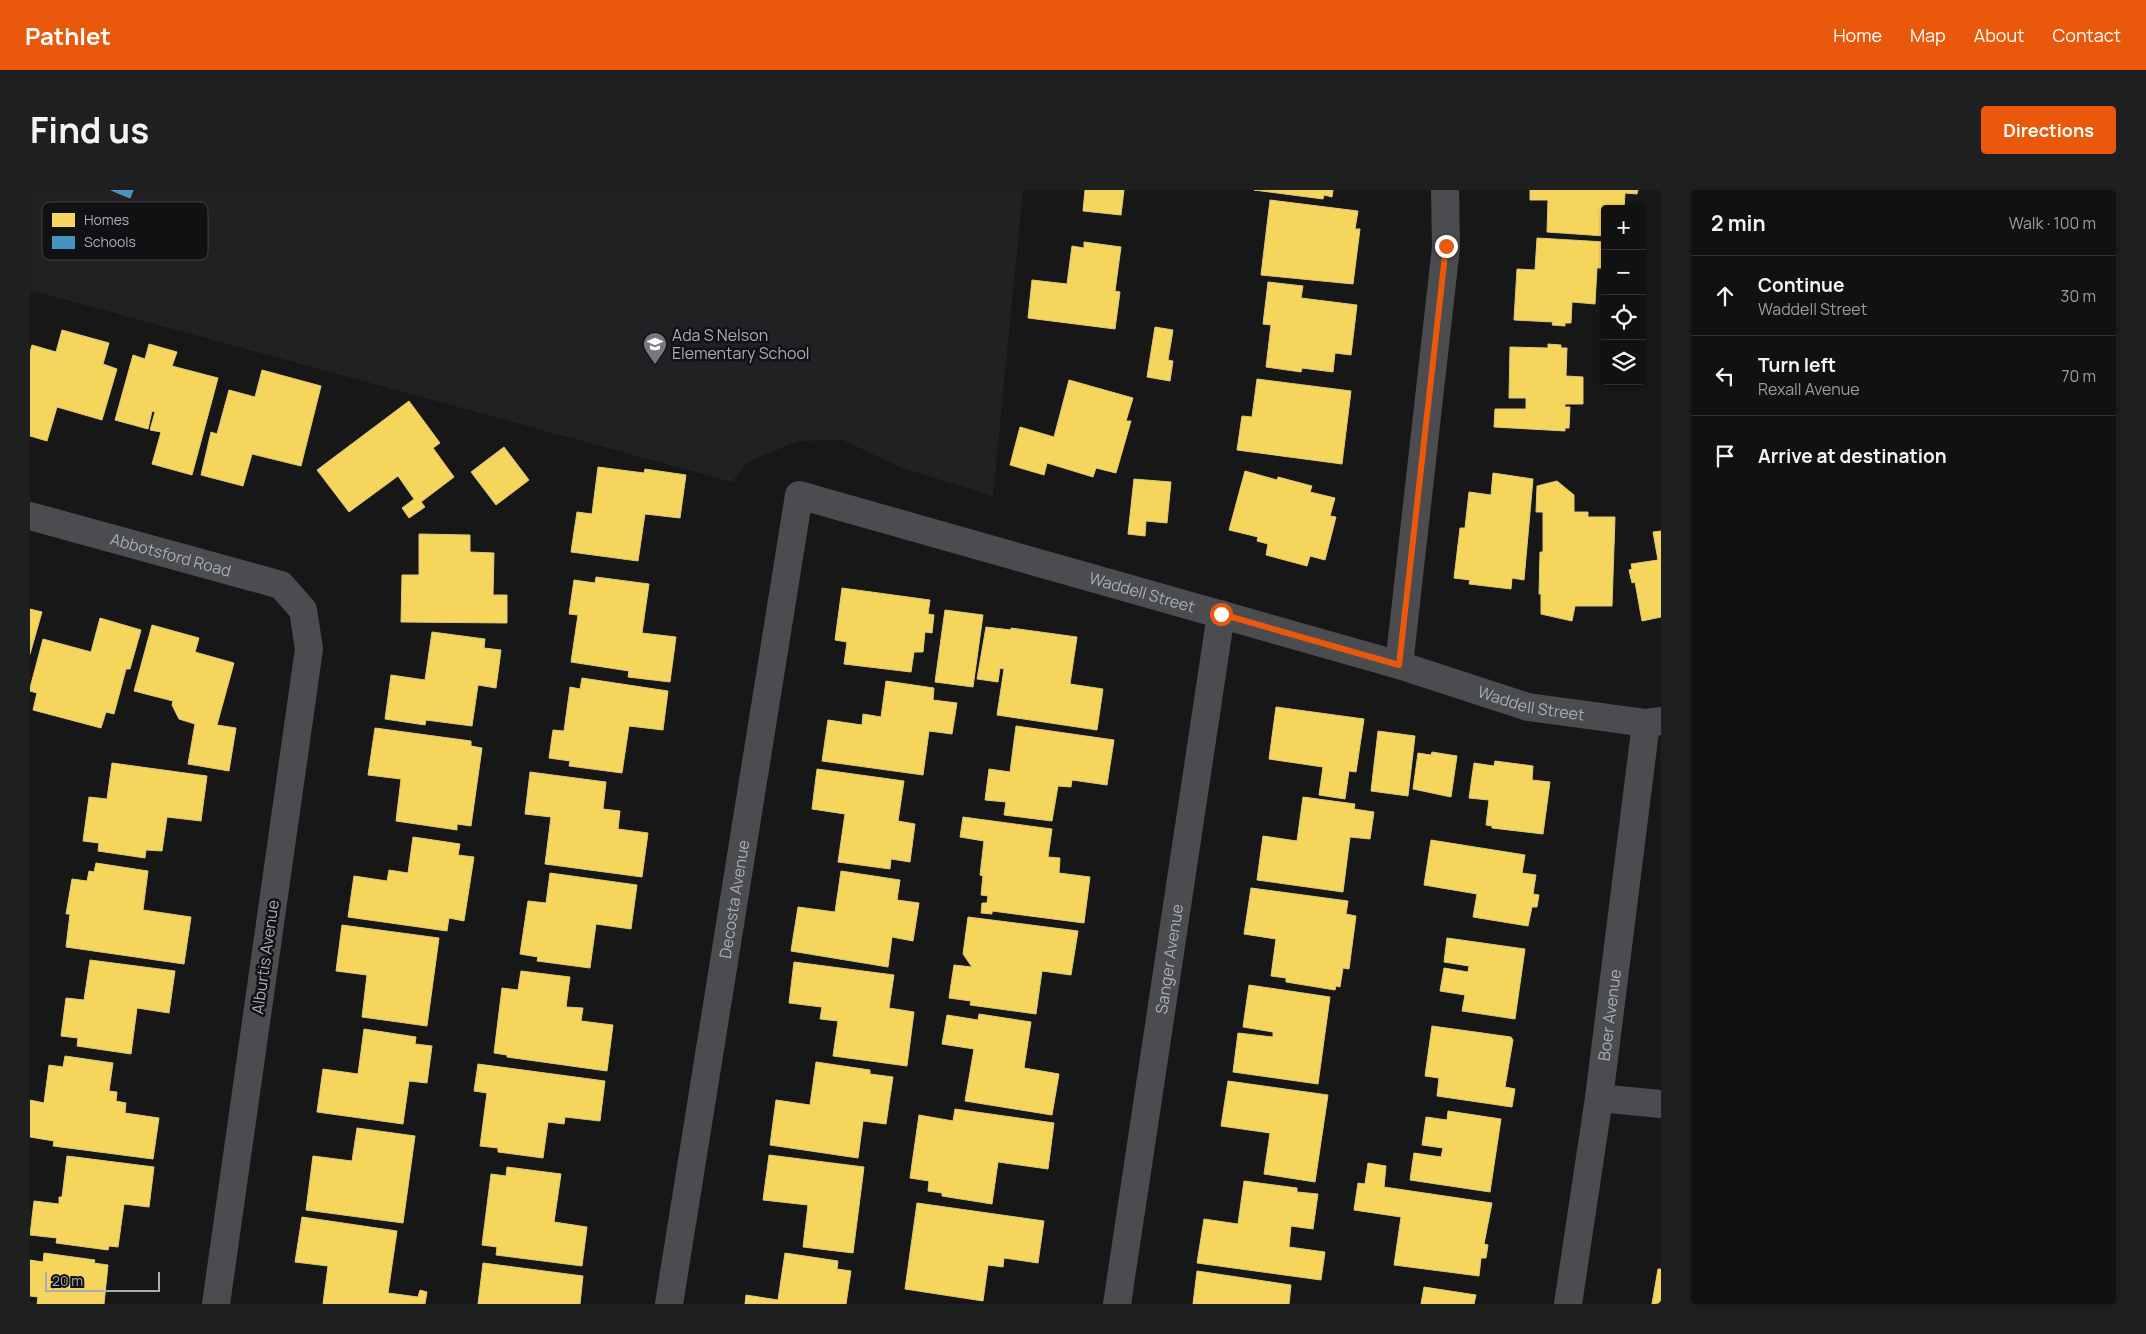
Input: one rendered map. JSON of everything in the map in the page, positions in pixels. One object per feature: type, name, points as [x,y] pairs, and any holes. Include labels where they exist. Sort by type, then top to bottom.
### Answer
[{"type":"street","points":[[1399,665],[1446,246],[1445,190]]},
{"type":"street","name":"Waddell Street","points":[[799,495],[1399,665],[1528,707],[1654,722]]},
{"type":"street","name":"Decosta Avenue","points":[[669,1304],[799,495]]},
{"type":"street","name":"Abbotsford Road","points":[[30,516],[281,585],[303,610]]},
{"type":"street","name":"Alburtis Avenue","points":[[216,1304],[309,649],[303,610]]},
{"type":"street","name":"Sanger Avenue","points":[[1117,1304],[1221,614]]},
{"type":"street","name":"Boer Avenue","points":[[1568,1304],[1654,722]]},
{"type":"street","points":[[1599,1098],[1661,1104]]},
{"type":"shaded area","name":"Ada S Nelson Elementary School","points":[[30,190],[1023,190],[993,496],[902,468],[843,440],[798,441],[748,462],[732,482],[30,290]]},
{"type":"building: Homes","points":[[1085,190],[1124,190],[1121,215],[1083,211]]},
{"type":"building: Homes","points":[[1254,190],[1333,190],[1332,197],[1324,195],[1323,199]]},
{"type":"building: Homes","points":[[1530,190],[1638,190],[1637,194],[1625,193],[1624,205],[1601,205],[1601,236],[1547,232],[1548,200],[1530,200]]},
{"type":"building: Homes","points":[[1270,200],[1358,211],[1355,229],[1360,229],[1353,284],[1261,275]]},
{"type":"building: Homes","points":[[1537,238],[1601,242],[1601,268],[1597,268],[1595,304],[1572,302],[1571,323],[1565,323],[1565,326],[1552,325],[1553,322],[1514,320],[1517,269],[1535,270]]},
{"type":"building: Homes","points":[[1084,242],[1121,247],[1115,291],[1120,292],[1115,329],[1028,318],[1032,280],[1067,284],[1072,246],[1084,248]]},
{"type":"building: Homes","points":[[1268,282],[1303,286],[1301,298],[1357,305],[1351,355],[1335,353],[1333,372],[1302,368],[1301,372],[1266,367],[1271,325],[1263,324]]},
{"type":"building: Homes","points":[[1155,327],[1173,330],[1168,360],[1173,361],[1170,381],[1147,377]]},
{"type":"building: Homes","points":[[62,330],[109,343],[103,364],[117,369],[102,420],[57,407],[47,441],[30,436],[30,352],[32,345],[56,352]]},
{"type":"building: Homes","points":[[149,344],[177,352],[172,366],[218,378],[192,475],[152,464],[161,432],[150,430],[155,412],[152,411],[148,429],[115,420],[133,355],[145,359]]},
{"type":"building: Homes","points":[[1548,344],[1561,345],[1561,348],[1567,348],[1566,376],[1583,377],[1583,404],[1565,404],[1565,407],[1570,407],[1569,428],[1565,428],[1565,431],[1494,427],[1495,409],[1526,409],[1526,398],[1509,398],[1510,347],[1548,348]]},
{"type":"building: Homes","points":[[262,370],[321,386],[301,466],[252,454],[243,486],[201,475],[211,432],[217,434],[229,390],[255,397]]},
{"type":"building: Homes","points":[[1257,379],[1351,391],[1342,464],[1237,450],[1242,416],[1252,417]]},
{"type":"building: Homes","points":[[1069,380],[1133,398],[1126,421],[1131,421],[1116,473],[1096,468],[1093,477],[1047,463],[1044,475],[1010,465],[1020,427],[1054,437]]},
{"type":"building: Homes","points":[[409,401],[440,443],[433,448],[454,477],[421,502],[425,507],[409,518],[402,508],[414,499],[398,476],[349,512],[317,470]]},
{"type":"building: Homes","points":[[504,447],[529,480],[496,505],[471,472]]},
{"type":"building: Homes","points":[[598,467],[644,473],[645,469],[686,475],[680,518],[645,514],[638,561],[571,552],[577,512],[592,514]]},
{"type":"building: Homes","points":[[1245,471],[1277,480],[1278,477],[1312,486],[1310,492],[1335,498],[1330,516],[1336,517],[1325,560],[1310,556],[1307,566],[1266,555],[1268,544],[1257,541],[1258,537],[1229,530]]},
{"type":"building: Homes","points":[[1493,473],[1533,479],[1524,580],[1512,578],[1511,589],[1469,584],[1470,580],[1454,578],[1460,528],[1465,528],[1469,492],[1491,495]]},
{"type":"building: Homes","points":[[1134,479],[1171,482],[1167,523],[1146,521],[1145,536],[1128,534]]},
{"type":"building: Homes","points":[[1557,481],[1574,495],[1574,512],[1588,512],[1588,517],[1615,517],[1612,606],[1575,606],[1572,621],[1541,614],[1541,594],[1539,594],[1540,552],[1543,552],[1543,512],[1536,512],[1537,486]]},
{"type":"building: Homes","points":[[1661,531],[1661,617],[1642,621],[1635,582],[1632,583],[1629,570],[1632,569],[1631,564],[1658,560],[1653,532]]},
{"type":"building: Homes","points":[[419,534],[470,535],[470,552],[494,553],[493,595],[507,595],[507,623],[401,622],[402,575],[419,575]]},
{"type":"building: Homes","points":[[596,577],[649,584],[642,633],[676,637],[670,682],[628,677],[629,671],[571,662],[578,615],[569,614],[574,580],[595,583]]},
{"type":"building: Homes","points":[[842,588],[930,600],[928,614],[934,615],[932,633],[925,632],[923,652],[914,652],[911,672],[844,664],[847,642],[835,640]]},
{"type":"building: Homes","points":[[30,609],[42,612],[30,654]]},
{"type":"building: Homes","points":[[945,610],[983,615],[973,687],[935,682]]},
{"type":"building: Homes","points":[[100,618],[141,630],[130,669],[126,669],[114,714],[106,712],[101,728],[33,710],[37,693],[30,691],[30,688],[43,639],[91,652]]},
{"type":"building: Homes","points":[[152,625],[199,638],[195,652],[234,663],[217,725],[236,728],[229,771],[188,764],[195,724],[179,719],[172,705],[173,701],[134,691]]},
{"type":"building: Homes","points":[[986,627],[1011,630],[1011,628],[1077,637],[1070,684],[1103,689],[1097,730],[997,715],[1004,669],[1000,668],[998,682],[977,679]]},
{"type":"building: Homes","points":[[432,632],[485,639],[484,648],[501,650],[496,688],[478,685],[472,726],[426,720],[425,725],[385,719],[391,675],[425,680]]},
{"type":"building: Homes","points":[[582,678],[668,691],[663,730],[629,726],[622,773],[569,766],[570,761],[549,758],[553,730],[564,731],[570,687],[580,689]]},
{"type":"building: Homes","points":[[886,681],[934,688],[933,700],[957,703],[952,734],[929,731],[923,775],[822,761],[828,720],[862,725],[863,714],[881,717]]},
{"type":"building: Homes","points":[[1276,707],[1364,719],[1356,772],[1349,771],[1345,799],[1319,795],[1323,767],[1269,759]]},
{"type":"building: Homes","points":[[1016,726],[1114,740],[1107,785],[1072,780],[1071,787],[1058,786],[1052,821],[1004,815],[1006,802],[985,800],[989,769],[1010,772]]},
{"type":"building: Homes","points":[[375,728],[471,741],[471,746],[482,748],[471,826],[457,824],[457,830],[396,821],[401,779],[368,775]]},
{"type":"building: Homes","points":[[1378,731],[1415,736],[1408,796],[1371,791]]},
{"type":"building: Homes","points":[[1432,752],[1457,756],[1451,797],[1413,789],[1418,753],[1431,755]]},
{"type":"building: Homes","points":[[1495,761],[1533,766],[1532,780],[1550,782],[1543,834],[1492,828],[1492,826],[1486,825],[1489,800],[1469,798],[1474,763],[1494,766]]},
{"type":"building: Homes","points":[[112,763],[207,776],[201,821],[167,817],[162,851],[146,850],[145,858],[98,851],[99,843],[83,841],[89,797],[107,799]]},
{"type":"building: Homes","points":[[817,769],[904,781],[898,821],[915,824],[910,862],[891,859],[890,869],[838,862],[845,814],[812,809]]},
{"type":"building: Homes","points":[[530,772],[606,782],[603,809],[620,811],[618,829],[648,833],[642,877],[545,864],[551,817],[525,814]]},
{"type":"building: Homes","points":[[1303,797],[1355,804],[1354,809],[1374,812],[1370,839],[1350,837],[1343,892],[1257,880],[1263,836],[1297,841]]},
{"type":"building: Homes","points":[[963,817],[1052,829],[1048,857],[1060,858],[1059,873],[1090,877],[1084,923],[992,911],[992,914],[981,913],[982,903],[987,903],[988,896],[981,895],[983,876],[980,875],[984,841],[960,837]]},
{"type":"building: Homes","points":[[413,837],[460,844],[458,855],[474,857],[464,921],[449,918],[447,931],[348,917],[354,876],[387,881],[389,870],[408,873]]},
{"type":"building: Homes","points":[[1431,840],[1525,855],[1522,873],[1536,875],[1533,894],[1539,895],[1537,907],[1532,907],[1528,926],[1473,917],[1477,894],[1424,885]]},
{"type":"building: Homes","points":[[96,863],[148,871],[143,910],[191,917],[184,964],[66,947],[70,914],[66,914],[72,879],[87,881],[89,871],[94,872]]},
{"type":"building: Homes","points":[[841,871],[900,880],[897,900],[919,903],[913,941],[892,937],[888,967],[791,951],[798,907],[835,912]]},
{"type":"building: Homes","points":[[550,873],[637,885],[631,929],[596,924],[590,968],[537,961],[538,957],[520,954],[528,901],[546,903]]},
{"type":"building: Homes","points":[[1251,888],[1348,901],[1346,914],[1356,916],[1349,969],[1343,968],[1340,987],[1336,986],[1335,990],[1286,982],[1286,978],[1271,976],[1276,939],[1244,934]]},
{"type":"building: Homes","points":[[968,917],[1078,931],[1071,975],[1042,971],[1036,1014],[970,1005],[971,1001],[949,998],[954,965],[972,967],[963,954]]},
{"type":"building: Homes","points":[[342,925],[439,938],[427,1026],[362,1017],[367,975],[336,971]]},
{"type":"building: Homes","points":[[1447,938],[1525,949],[1515,1019],[1462,1011],[1465,995],[1440,991],[1444,968],[1468,972],[1469,966],[1444,962]]},
{"type":"building: Homes","points":[[90,960],[175,971],[169,1013],[137,1008],[131,1054],[77,1046],[78,1038],[61,1036],[66,998],[84,1000]]},
{"type":"building: Homes","points":[[794,962],[894,975],[889,1008],[914,1012],[907,1066],[833,1056],[838,1021],[820,1019],[822,1007],[789,1003]]},
{"type":"building: Homes","points":[[521,971],[570,977],[566,1007],[583,1008],[581,1021],[613,1025],[607,1071],[507,1057],[507,1055],[494,1053],[502,988],[518,990]]},
{"type":"building: Homes","points":[[1249,985],[1330,997],[1318,1084],[1233,1072],[1238,1033],[1273,1037],[1273,1032],[1243,1027]]},
{"type":"building: Homes","points":[[979,1014],[1031,1022],[1024,1068],[1059,1074],[1052,1115],[965,1101],[974,1049],[942,1044],[947,1015],[978,1020]]},
{"type":"building: Homes","points":[[1432,1026],[1511,1037],[1513,1040],[1505,1087],[1515,1089],[1512,1107],[1437,1096],[1439,1078],[1425,1076]]},
{"type":"building: Homes","points":[[364,1029],[416,1037],[415,1044],[432,1046],[427,1083],[409,1081],[403,1124],[317,1112],[323,1069],[358,1074]]},
{"type":"building: Homes","points":[[65,1056],[113,1063],[109,1091],[117,1092],[116,1101],[126,1103],[125,1113],[159,1118],[153,1159],[53,1146],[54,1141],[30,1137],[30,1100],[44,1103],[49,1065],[63,1067]]},
{"type":"building: Homes","points":[[816,1062],[870,1070],[870,1074],[893,1077],[886,1124],[863,1121],[858,1158],[770,1145],[776,1100],[810,1105]]},
{"type":"building: Homes","points":[[478,1064],[605,1081],[600,1121],[565,1117],[564,1124],[548,1122],[543,1158],[498,1152],[498,1148],[480,1146],[487,1093],[474,1091]]},
{"type":"building: Homes","points":[[1228,1081],[1328,1095],[1315,1182],[1264,1174],[1270,1133],[1221,1126]]},
{"type":"building: Homes","points":[[955,1109],[1054,1123],[1048,1169],[998,1162],[992,1204],[942,1196],[942,1193],[928,1191],[929,1181],[910,1178],[919,1115],[953,1121]]},
{"type":"building: Homes","points":[[1448,1111],[1501,1119],[1490,1192],[1410,1180],[1414,1153],[1441,1157],[1443,1148],[1422,1145],[1426,1117],[1447,1120]]},
{"type":"building: Homes","points":[[357,1128],[415,1136],[403,1223],[306,1210],[313,1156],[352,1161]]},
{"type":"building: Homes","points":[[769,1155],[864,1167],[853,1253],[803,1247],[808,1205],[763,1200]]},
{"type":"building: Homes","points":[[67,1156],[154,1167],[149,1207],[124,1204],[118,1247],[109,1246],[108,1250],[56,1243],[57,1238],[30,1235],[34,1201],[59,1204],[59,1197],[62,1197]]},
{"type":"building: Homes","points":[[1368,1163],[1386,1166],[1384,1187],[1492,1203],[1484,1244],[1488,1245],[1486,1258],[1481,1258],[1479,1276],[1394,1265],[1401,1217],[1354,1210],[1358,1183],[1365,1184]]},
{"type":"building: Homes","points":[[507,1167],[561,1174],[554,1222],[587,1227],[582,1266],[496,1255],[497,1247],[482,1245],[491,1174],[506,1176]]},
{"type":"building: Homes","points":[[1244,1181],[1297,1188],[1297,1192],[1318,1194],[1313,1229],[1291,1226],[1289,1247],[1325,1252],[1321,1280],[1197,1263],[1204,1219],[1238,1224]]},
{"type":"building: Homes","points":[[917,1203],[1044,1221],[1038,1263],[1004,1258],[1003,1267],[988,1265],[983,1301],[905,1289]]},
{"type":"building: Homes","points":[[302,1217],[397,1231],[388,1293],[418,1297],[420,1290],[427,1292],[425,1304],[323,1304],[328,1266],[295,1262]]},
{"type":"building: Homes","points":[[44,1253],[95,1260],[94,1263],[108,1265],[104,1304],[37,1304],[38,1297],[30,1296],[30,1260],[43,1262]]},
{"type":"building: Homes","points":[[785,1253],[838,1261],[837,1269],[851,1271],[846,1304],[745,1304],[746,1295],[778,1300]]},
{"type":"building: Homes","points":[[483,1263],[583,1276],[580,1304],[478,1304]]},
{"type":"building: Homes","points":[[1658,1269],[1661,1269],[1661,1304],[1652,1304]]},
{"type":"building: Homes","points":[[1197,1271],[1291,1285],[1289,1304],[1193,1304]]},
{"type":"building: Homes","points":[[1424,1287],[1476,1295],[1474,1304],[1421,1304]]},
{"type":"building: Schools","points":[[111,190],[133,190],[130,198]]},
{"type":"place","name":"Ada S Nelson Elementary School","points":[[655,365]]},
{"type":"route","points":[[1221,614],[1399,665],[1446,246]]}]
